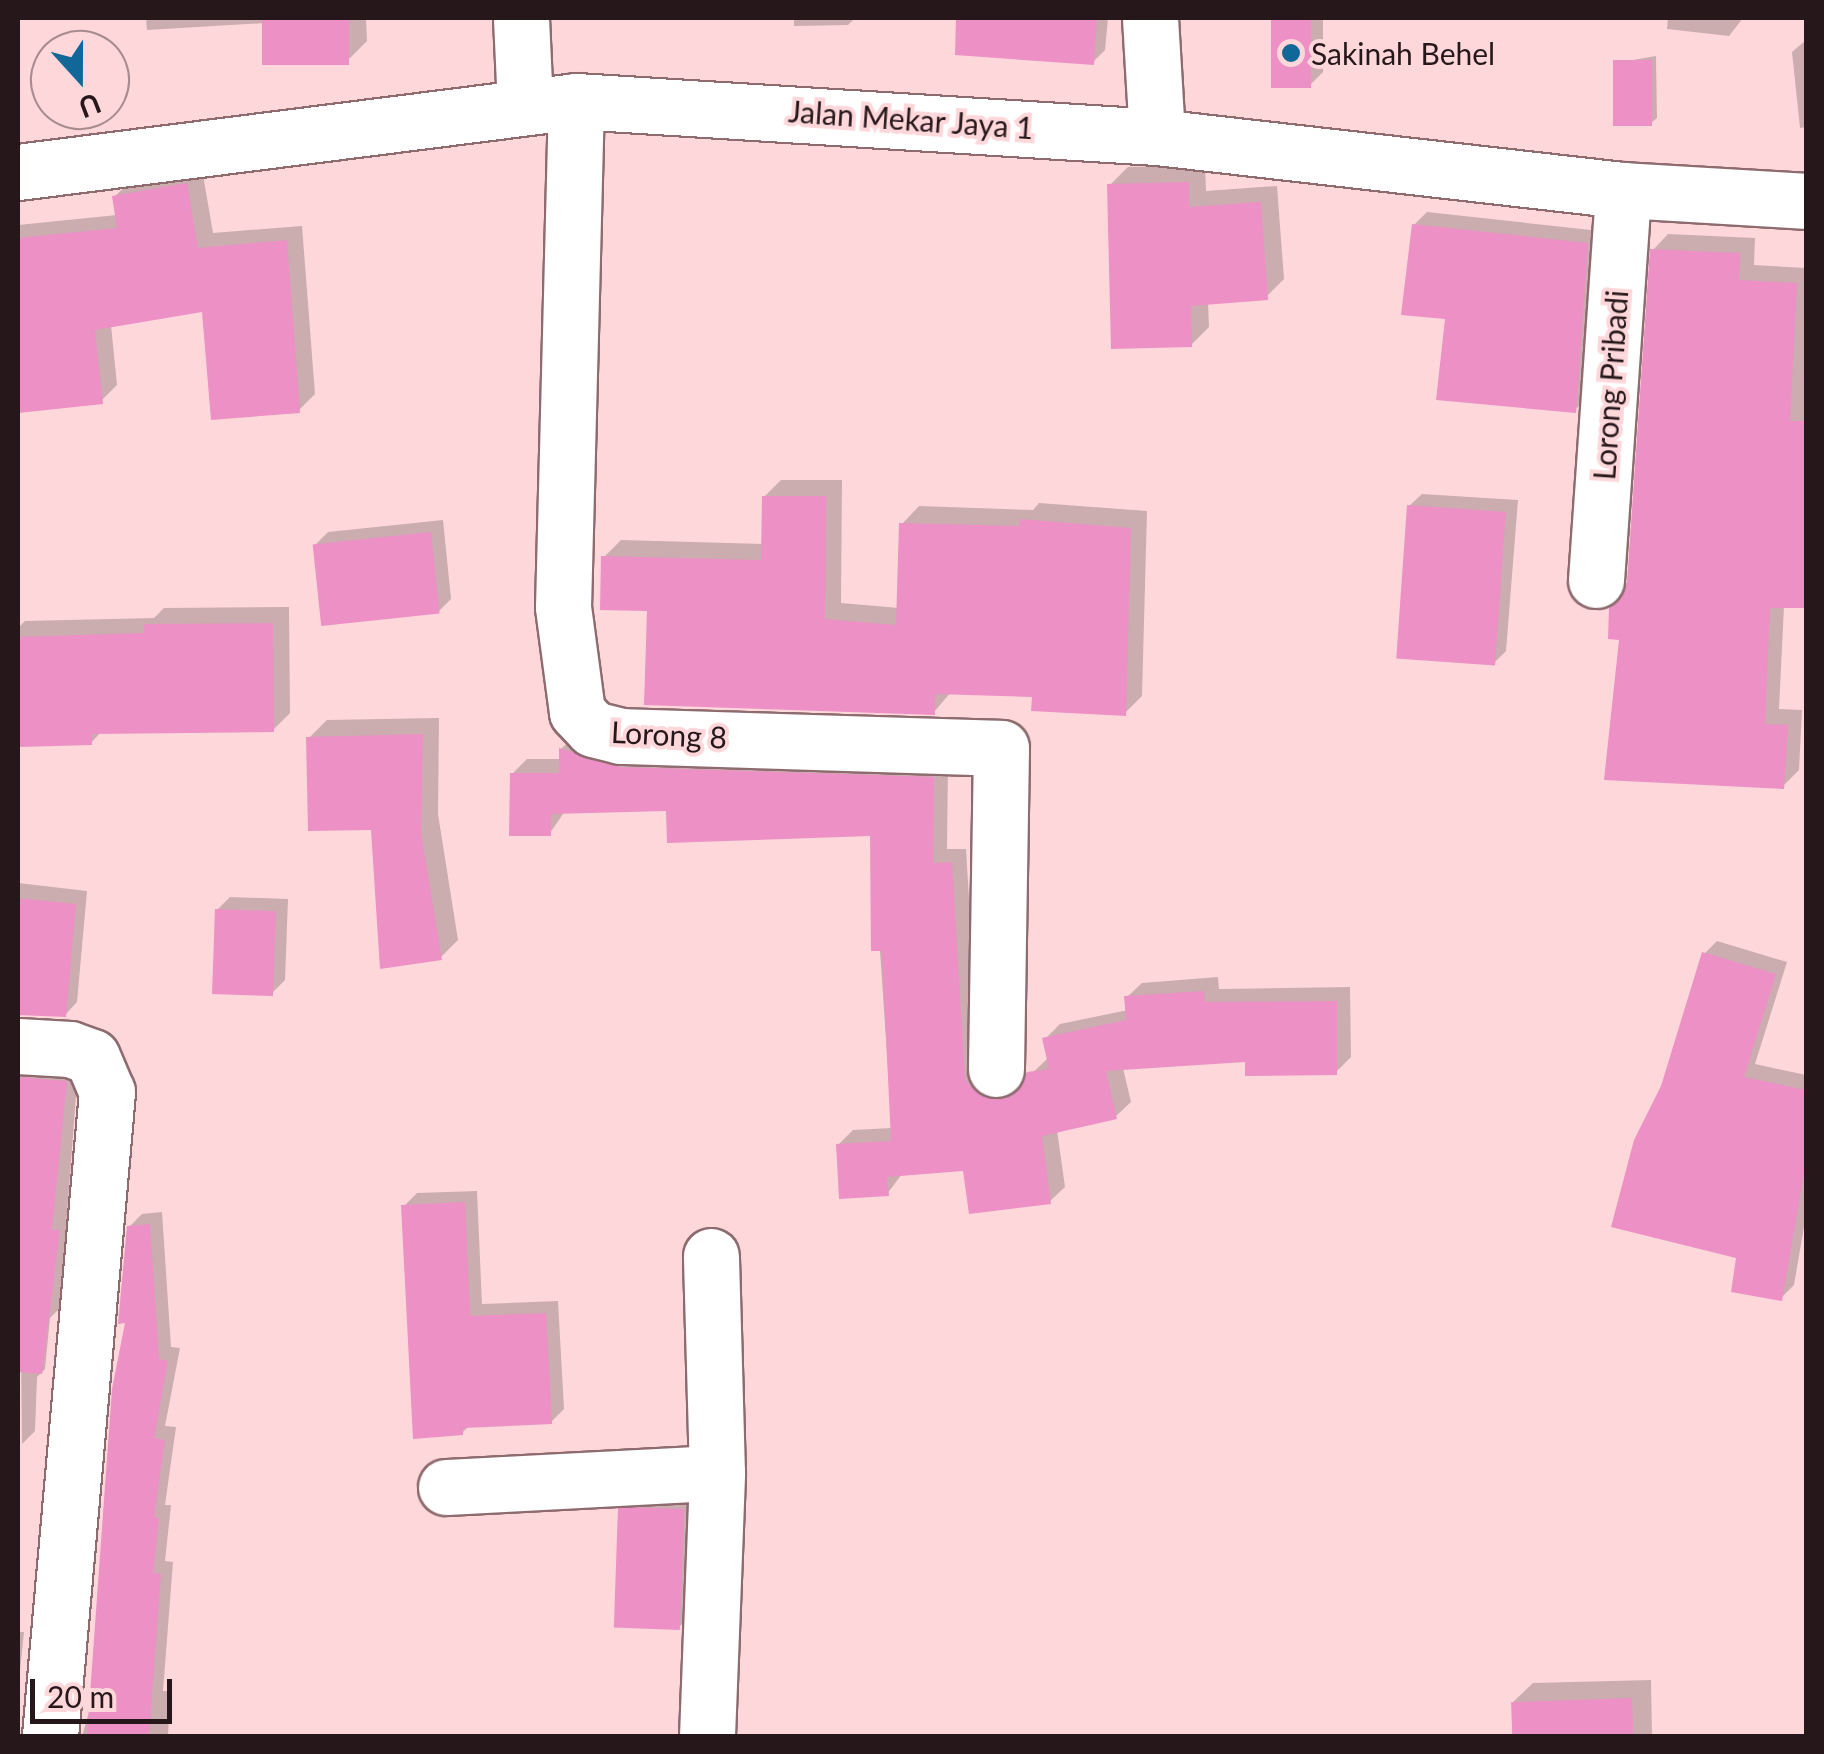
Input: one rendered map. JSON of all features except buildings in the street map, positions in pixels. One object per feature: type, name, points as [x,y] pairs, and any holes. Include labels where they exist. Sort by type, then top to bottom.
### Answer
[{"type":"street","points":[[521,18],[550,103]]},
{"type":"street","points":[[1150,18],[1157,137]]},
{"type":"street","name":"Jalan Mekar Jaya 1","points":[[18,172],[550,103],[1157,137],[1624,190],[1806,201]]},
{"type":"street","name":"Lorong 8","points":[[550,103],[564,607],[578,712],[594,729],[621,736],[1001,748],[996,1068]]},
{"type":"street","name":"Lorong Pribadi","points":[[1596,580],[1624,190]]},
{"type":"street","points":[[18,1046],[70,1048],[92,1057],[107,1092],[50,1736]]},
{"type":"street","points":[[707,1736],[717,1473],[711,1256]]},
{"type":"street","points":[[446,1488],[717,1473]]},
{"type":"place","name":"Sakinah Behel","points":[[1291,53]]}]
